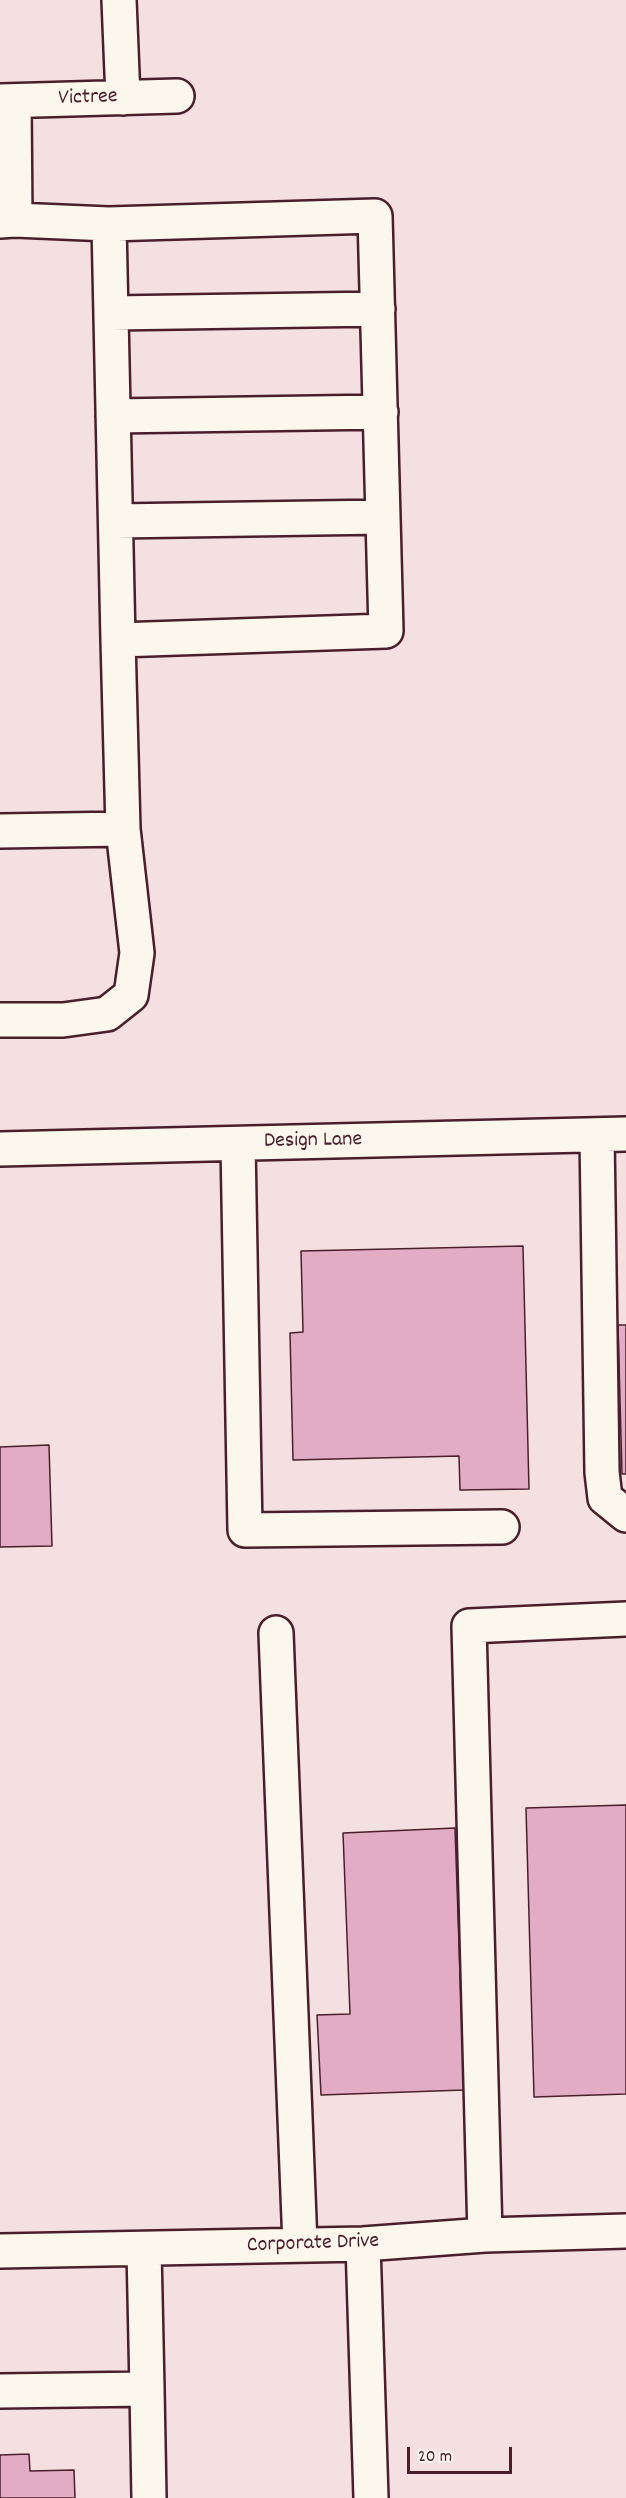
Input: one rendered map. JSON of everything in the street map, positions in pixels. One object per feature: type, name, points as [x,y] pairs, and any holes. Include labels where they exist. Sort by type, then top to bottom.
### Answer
[{"type":"street","points":[[119,0],[123,98]]},
{"type":"street","name":"Victree","points":[[7,101],[177,96]]},
{"type":"street","points":[[7,101],[7,221],[109,224],[375,216],[386,631],[118,640]]},
{"type":"street","points":[[0,1020],[63,1020],[107,1014],[131,995],[137,953],[123,829],[109,224]]},
{"type":"street","points":[[112,313],[378,309]]},
{"type":"street","points":[[113,416],[381,412]]},
{"type":"street","points":[[116,521],[383,517]]},
{"type":"street","points":[[0,831],[123,829]]},
{"type":"street","points":[[612,1134],[602,1472],[605,1498],[626,1515]]},
{"type":"street","name":"Design Lane","points":[[0,1149],[612,1134]]},
{"type":"street","points":[[238,1144],[245,1530],[502,1527]]},
{"type":"street","points":[[485,2235],[469,1626],[626,1619]]},
{"type":"street","points":[[276,1633],[300,2245]]},
{"type":"street","name":"Corporate Drive","points":[[0,2251],[363,2244],[485,2235],[626,2232]]},
{"type":"street","points":[[363,2244],[371,2498]]},
{"type":"street","points":[[144,2250],[149,2498]]},
{"type":"street","points":[[0,2391],[147,2389]]},
{"type":"shaded area","points":[[0,0],[626,0],[626,2498],[0,2498]]},
{"type":"building","points":[[523,1246],[529,1489],[460,1490],[459,1456],[293,1460],[290,1333],[303,1332],[301,1251]]},
{"type":"building","points":[[618,1325],[626,1325],[626,1474],[622,1474]]},
{"type":"building","points":[[49,1445],[52,1546],[0,1547],[0,1447]]},
{"type":"building","points":[[626,1805],[626,2094],[534,2097],[526,1808]]},
{"type":"building","points":[[455,1828],[464,2090],[321,2095],[317,2015],[350,2014],[343,1833]]},
{"type":"building","points":[[29,2454],[30,2471],[74,2470],[75,2498],[0,2498],[0,2455]]}]
